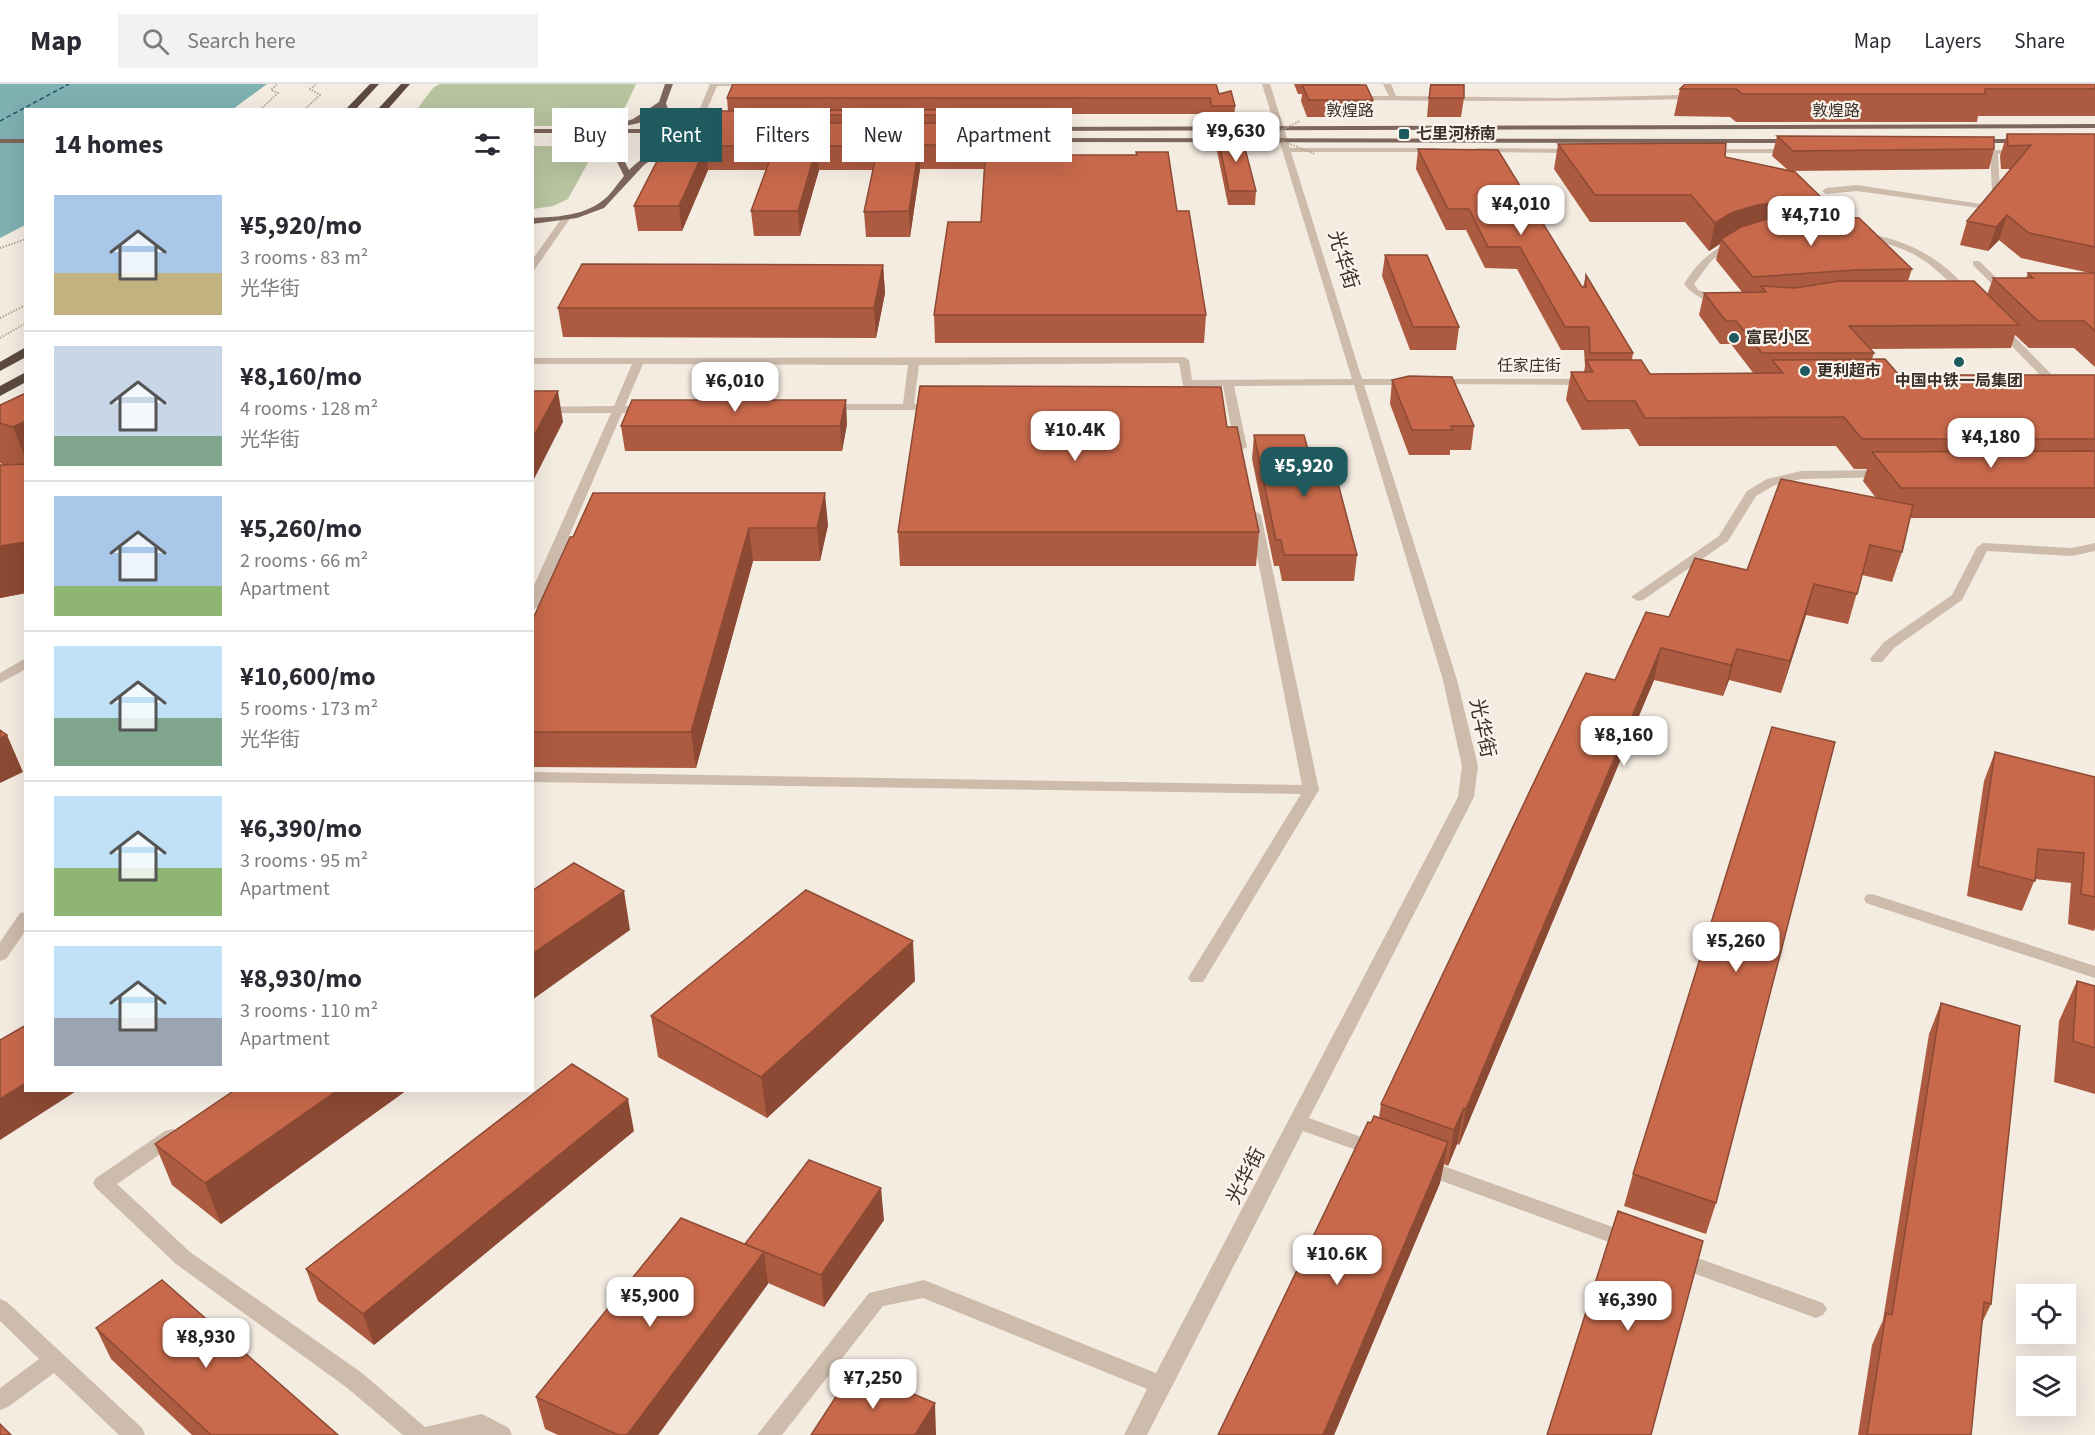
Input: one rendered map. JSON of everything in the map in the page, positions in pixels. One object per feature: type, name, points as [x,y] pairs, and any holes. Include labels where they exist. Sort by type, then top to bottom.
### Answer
[{"type":"highway","points":[[351,108],[375,84]]},
{"type":"highway","points":[[383,108],[406,84]]},
{"type":"highway","points":[[0,367],[24,352]]},
{"type":"highway","points":[[0,392],[24,377]]},
{"type":"main road","points":[[628,123],[636,121],[662,104],[669,84]]},
{"type":"main road","points":[[662,104],[664,108]]},
{"type":"main road","name":"敦煌路","points":[[1072,128],[2095,126]]},
{"type":"main road","points":[[534,131],[552,131]]},
{"type":"main road","points":[[0,133],[24,133]]},
{"type":"main road","points":[[0,141],[24,141]]},
{"type":"main road","name":"敦煌路","points":[[1072,141],[1286,145],[1809,141]]},
{"type":"main road","points":[[1964,141],[2035,141]]},
{"type":"main road","points":[[621,162],[628,176]]},
{"type":"main road","points":[[534,221],[567,217],[602,206],[643,162]]},
{"type":"street","points":[[734,119],[712,118],[702,113],[715,84],[759,84]]},
{"type":"street","name":"光华街","points":[[1135,1435],[1466,797],[1470,766],[1450,680],[1281,126],[1266,84]]},
{"type":"street","points":[[1387,84],[1394,99]]},
{"type":"street","points":[[1348,98],[1683,97],[1692,84]]},
{"type":"street","points":[[1286,145],[1587,151]]},
{"type":"street","points":[[1695,151],[1802,151]]},
{"type":"street","points":[[1958,152],[2028,152]]},
{"type":"street","points":[[1826,190],[1857,188],[1983,207],[1996,191],[1994,152]]},
{"type":"street","points":[[534,264],[567,217]]},
{"type":"street","points":[[1850,234],[1893,241],[1924,253],[1974,300],[1958,297]]},
{"type":"street","points":[[1736,303],[1702,296],[1695,292],[1689,284],[1704,261],[1713,254],[1747,239]]},
{"type":"street","points":[[1976,263],[2000,286],[1999,292],[1990,296]]},
{"type":"street","points":[[1994,322],[2058,381],[2040,381]]},
{"type":"street","points":[[534,361],[1184,360],[1192,405],[1180,405]]},
{"type":"street","points":[[534,601],[639,361]]},
{"type":"street","points":[[909,407],[914,362]]},
{"type":"street","name":"任家庄街","points":[[1188,383],[1598,382]]},
{"type":"street","points":[[1228,383],[1245,464]]},
{"type":"street","points":[[816,408],[944,407]]},
{"type":"street","points":[[534,410],[664,409]]},
{"type":"street","points":[[1638,597],[1724,538],[1750,494],[1771,482],[1801,475],[1895,474]]},
{"type":"street","points":[[1197,978],[1311,790],[1252,499]]},
{"type":"street","points":[[1877,659],[1889,645],[1957,597],[1983,548],[2072,552],[2095,547]]},
{"type":"street","points":[[0,679],[24,663]]},
{"type":"street","points":[[534,777],[1311,790]]},
{"type":"street","points":[[1872,899],[2095,972]]},
{"type":"street","points":[[0,955],[24,920]]},
{"type":"street","points":[[1298,1121],[1816,1309]]},
{"type":"street","points":[[192,1124],[103,1183],[183,1258],[354,1380],[419,1435]]},
{"type":"street","points":[[768,1435],[876,1299],[924,1289],[1161,1385]]},
{"type":"street","points":[[0,1308],[134,1435]]},
{"type":"street","points":[[0,1400],[55,1360]]},
{"type":"street","points":[[430,1435],[482,1424],[501,1435]]},
{"type":"path","points":[[262,108],[278,93],[271,90],[277,84]]},
{"type":"path","points":[[306,108],[320,95],[310,89],[317,84]]},
{"type":"path","points":[[1230,120],[1315,153]]},
{"type":"path","points":[[1240,150],[1300,121]]},
{"type":"path","points":[[0,248],[24,240]]},
{"type":"path","points":[[0,318],[24,306]]},
{"type":"path","points":[[0,338],[24,324]]},
{"type":"green space","points":[[440,84],[636,84],[624,108],[552,108],[552,126],[534,126],[534,108],[418,108],[434,87]]},
{"type":"green space","points":[[534,146],[552,146],[552,162],[588,162],[568,199],[553,206],[534,209]]},
{"type":"water","points":[[0,84],[267,84],[234,108],[24,108],[24,226],[0,238]]},
{"type":"building","points":[[733,84],[1216,84],[1219,94],[1231,91],[1235,106],[1212,106],[1210,98],[727,98]]},
{"type":"building","points":[[1685,84],[2095,84],[2095,89],[1985,89],[1985,94],[1742,94],[1736,89],[1680,89]]},
{"type":"building","points":[[1302,85],[1366,85],[1373,100],[1309,100]]},
{"type":"building","points":[[1431,85],[1464,85],[1464,98],[1429,98]]},
{"type":"building","points":[[830,110],[842,110],[842,115],[830,115]]},
{"type":"building","points":[[924,110],[936,110],[936,115],[924,115]]},
{"type":"building","points":[[722,111],[734,111],[734,146],[722,146]]},
{"type":"building","points":[[830,123],[842,123],[842,146],[830,146]]},
{"type":"building","points":[[924,123],[936,123],[936,145],[924,145]]},
{"type":"building","points":[[1217,133],[1241,133],[1256,191],[1229,191]]},
{"type":"building","points":[[2007,134],[2095,134],[2095,247],[2029,233],[2007,215],[1996,227],[1967,221],[2031,145],[2008,146]]},
{"type":"building","points":[[1777,136],[1994,137],[1994,149],[1793,151]]},
{"type":"building","points":[[1726,143],[1725,157],[1795,172],[1823,199],[1757,205],[1731,213],[1715,223],[1691,195],[1595,195],[1558,144]]},
{"type":"building","points":[[1418,149],[1498,150],[1582,287],[1586,287],[1586,275],[1633,353],[1590,353],[1589,327],[1565,327],[1520,247],[1488,247],[1469,209],[1448,209]]},
{"type":"building","points":[[1136,152],[1168,152],[1177,211],[1189,211],[1206,315],[934,315],[948,222],[981,222],[985,162],[1072,162],[1072,155],[1137,155]]},
{"type":"building","points":[[657,162],[699,162],[679,206],[634,206]]},
{"type":"building","points":[[769,162],[812,162],[798,211],[751,211]]},
{"type":"building","points":[[875,162],[916,162],[909,211],[864,212]]},
{"type":"building","points":[[1813,216],[1859,218],[1912,269],[1856,270],[1753,277],[1721,239],[1741,227],[1767,219]]},
{"type":"building","points":[[1385,255],[1427,255],[1459,327],[1413,327]]},
{"type":"building","points":[[582,264],[883,265],[874,308],[558,308]]},
{"type":"building","points":[[2028,273],[2095,273],[2095,331],[2084,321],[2038,321],[1993,278],[2033,278]]},
{"type":"building","points":[[1839,281],[1974,281],[2019,325],[1849,326],[1874,353],[1762,353],[1736,321],[1726,321],[1704,293],[1766,292],[1761,286],[1795,288]]},
{"type":"building","points":[[1885,359],[1899,375],[2095,375],[2095,439],[1862,439],[1844,417],[1645,418],[1635,401],[1587,401],[1571,372],[1593,372],[1586,360],[1641,360],[1650,374],[1783,373],[1772,360]]},
{"type":"building","points":[[1409,376],[1452,377],[1474,426],[1451,426],[1453,430],[1412,430],[1392,380]]},
{"type":"building","points":[[920,386],[1221,387],[1227,427],[1237,427],[1259,532],[898,532]]},
{"type":"building","points":[[534,391],[558,391],[534,435]]},
{"type":"building","points":[[24,394],[24,422],[13,427],[0,423],[0,405]]},
{"type":"building","points":[[632,400],[846,400],[840,426],[621,426]]},
{"type":"building","points":[[1254,435],[1304,435],[1310,457],[1331,457],[1357,555],[1284,555],[1281,540],[1276,540]]},
{"type":"building","points":[[2095,451],[2095,488],[1901,488],[1872,452]]},
{"type":"building","points":[[24,464],[24,542],[0,546],[0,465]]},
{"type":"building","points":[[1781,479],[1913,505],[1902,552],[1870,545],[1857,594],[1814,584],[1790,661],[1737,649],[1731,665],[1661,648],[1466,1109],[1464,1108],[1454,1130],[1381,1104],[1586,673],[1615,680],[1646,612],[1669,617],[1695,558],[1747,570]]},
{"type":"building","points":[[593,493],[825,493],[817,528],[749,528],[691,732],[534,732],[534,617],[570,537],[573,537]]},
{"type":"building","points":[[1772,727],[1835,742],[1716,1203],[1633,1174]]},
{"type":"building","points":[[0,730],[7,735],[0,738]]},
{"type":"building","points":[[1995,752],[2095,777],[2095,897],[2081,894],[2084,853],[2038,849],[2035,881],[1978,866]]},
{"type":"building","points":[[574,863],[624,891],[534,953],[534,890]]},
{"type":"building","points":[[806,890],[913,941],[761,1077],[651,1016]]},
{"type":"building","points":[[2077,981],[2095,986],[2095,1048],[2073,1041]]},
{"type":"building","points":[[1941,1003],[2020,1026],[1991,1304],[1984,1302],[1971,1435],[1867,1435],[1886,1313],[1892,1315]]},
{"type":"building","points":[[24,1026],[24,1084],[0,1099],[0,1040]]},
{"type":"building","points":[[572,1064],[628,1099],[363,1314],[306,1269]]},
{"type":"building","points":[[232,1092],[335,1092],[205,1183],[155,1144]]},
{"type":"building","points":[[1374,1116],[1448,1142],[1323,1435],[1218,1435],[1368,1122],[1371,1123]]},
{"type":"building","points":[[809,1160],[881,1188],[821,1275],[745,1244]]},
{"type":"building","points":[[1618,1211],[1703,1241],[1651,1435],[1547,1435]]},
{"type":"building","points":[[681,1218],[764,1252],[627,1435],[618,1435],[536,1397]]},
{"type":"building","points":[[162,1280],[338,1435],[211,1435],[96,1328]]},
{"type":"building","points":[[854,1369],[935,1403],[915,1435],[811,1435]]},
{"type":"building","points":[[0,1424],[11,1435],[0,1435]]},
{"type":"ferry route","points":[[24,108],[69,84]]},
{"type":"ferry route","points":[[0,121],[24,108]]},
{"type":"place","name":"七里河桥南","points":[[1404,134]]},
{"type":"place","name":"富民小区","points":[[1734,338]]},
{"type":"place","name":"中国中铁一局集团","points":[[1959,362]]},
{"type":"place","name":"更利超市","points":[[1805,371]]}]
